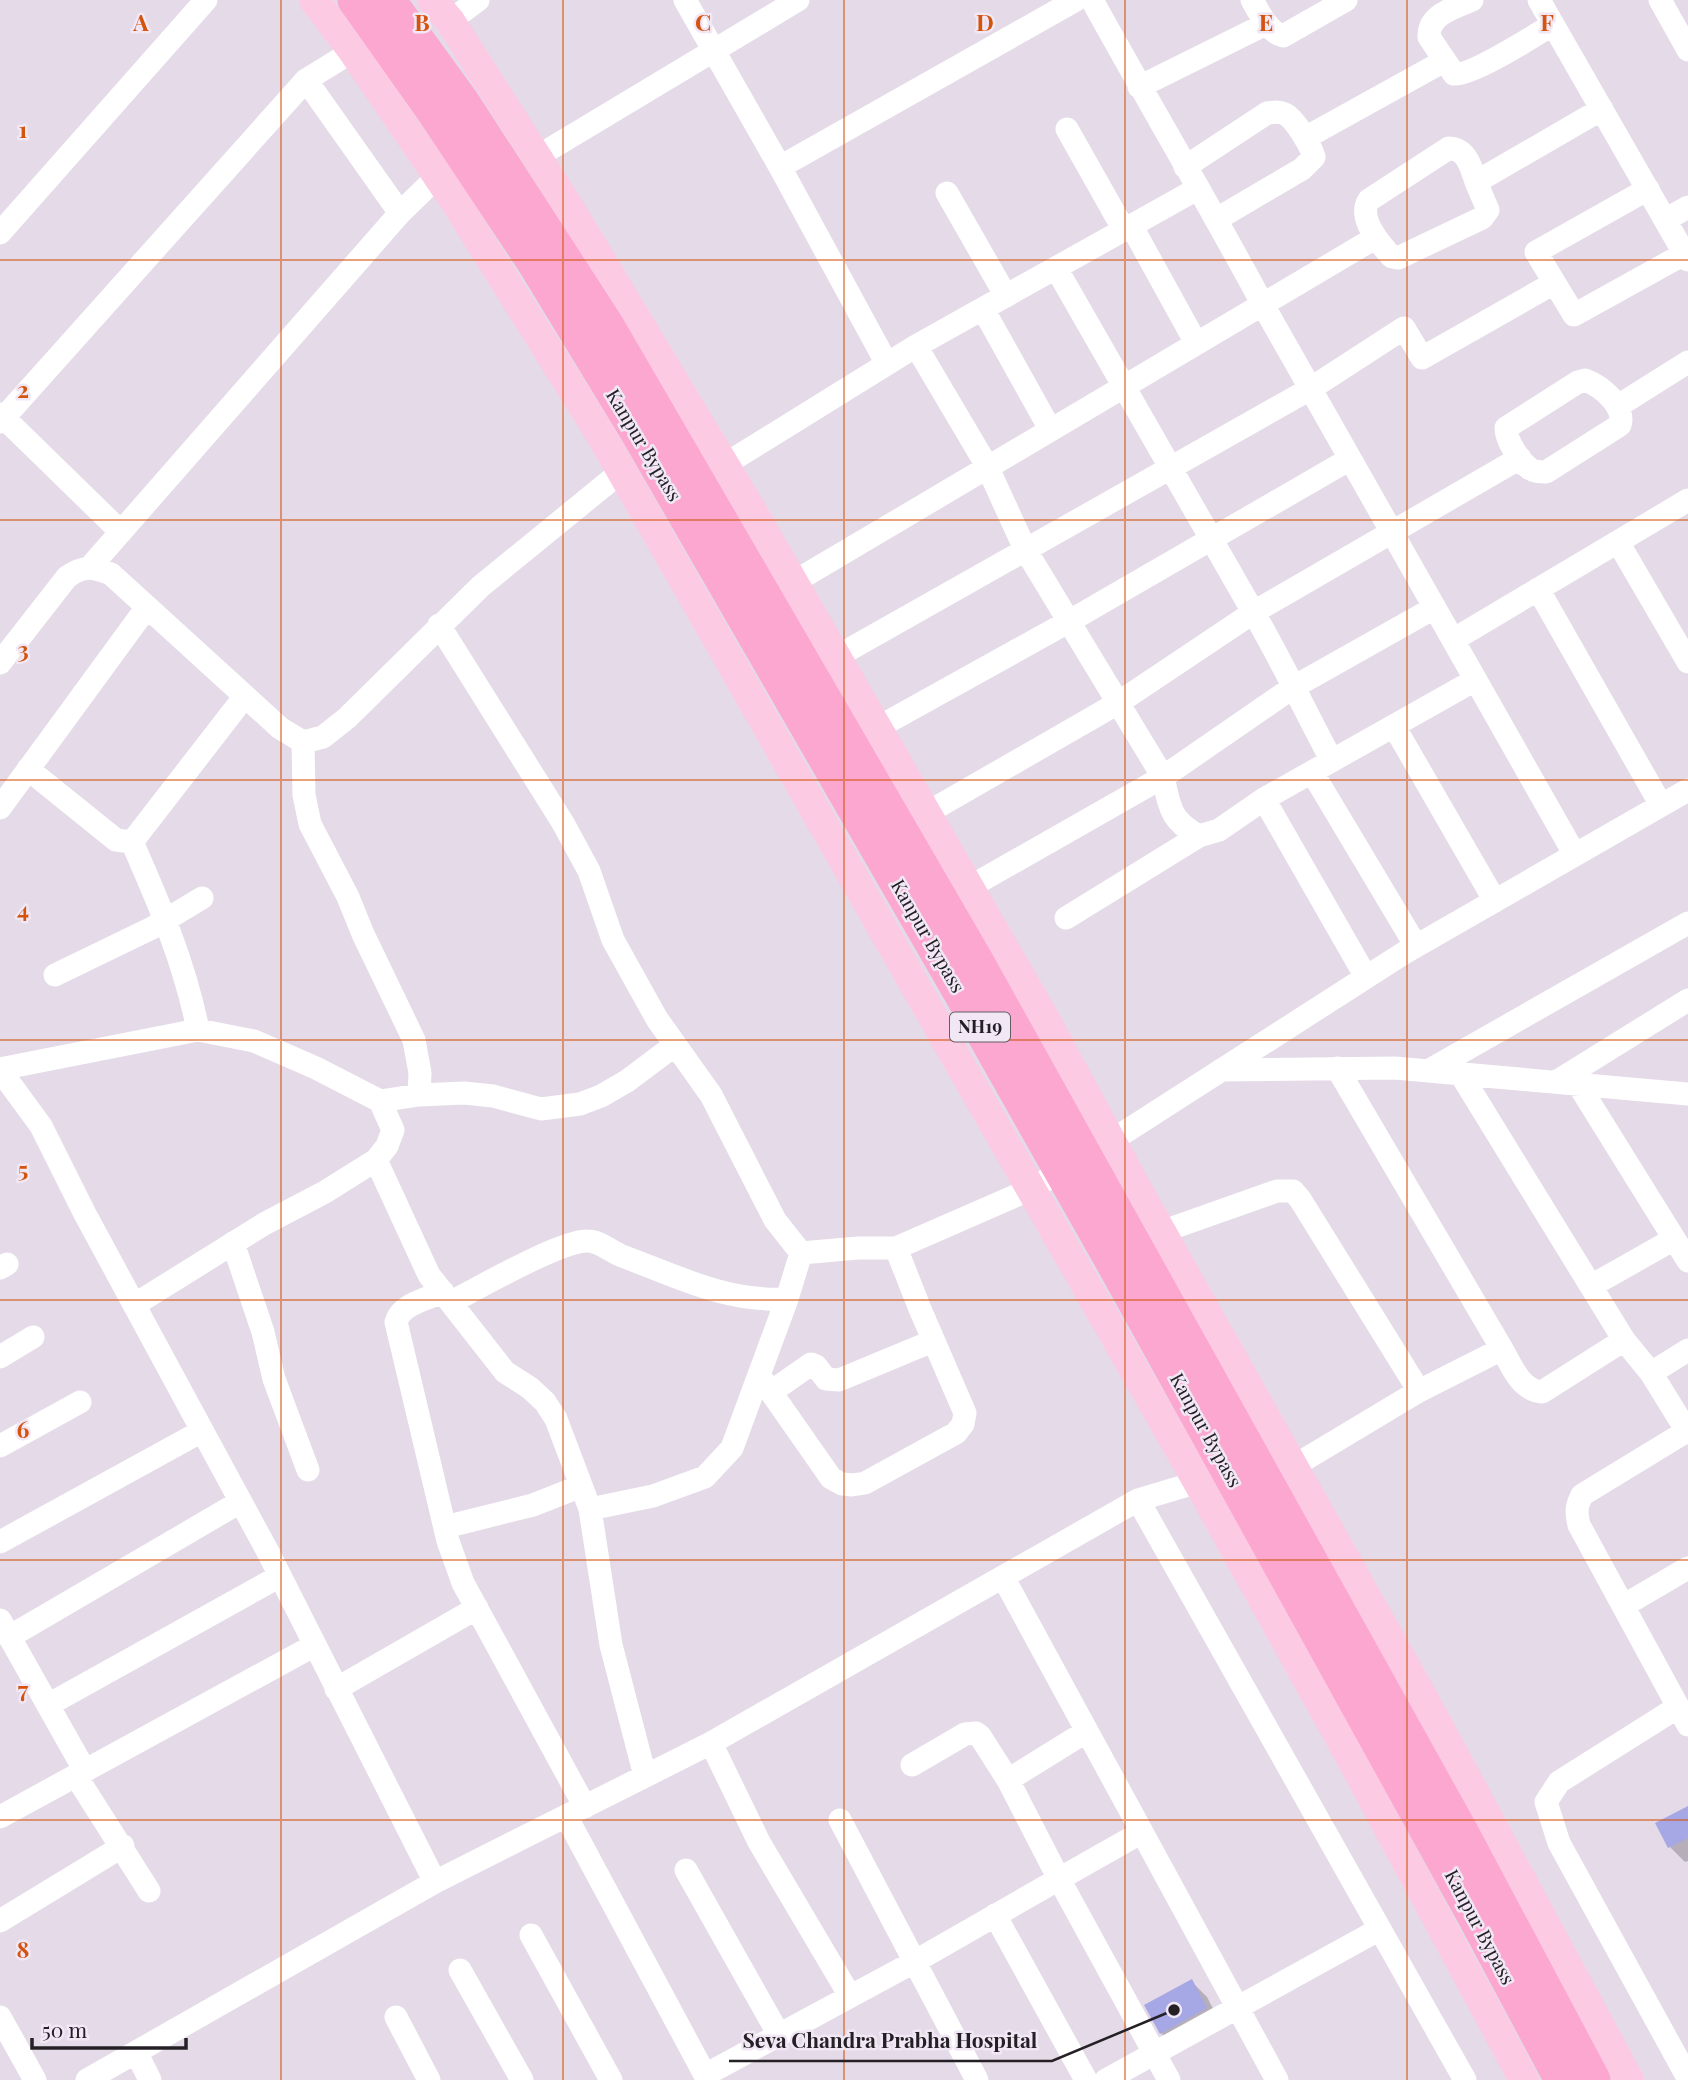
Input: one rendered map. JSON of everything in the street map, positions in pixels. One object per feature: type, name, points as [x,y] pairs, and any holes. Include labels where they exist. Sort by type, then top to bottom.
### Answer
[{"type":"highway","name":"Kanpur Bypass","points":[[355,0],[435,113],[534,262],[659,469],[1114,1264],[1562,2080]]},
{"type":"highway","name":"Kanpur Bypass","points":[[388,0],[462,103],[607,326],[893,816],[1364,1656],[1593,2080]]},
{"type":"main road","points":[[314,0],[354,51],[438,176],[622,471],[1198,1482],[1524,2080]]},
{"type":"main road","points":[[441,11],[570,209],[794,582],[1046,1021],[1510,1858],[1629,2080]]},
{"type":"street","points":[[0,233],[206,0]]},
{"type":"street","points":[[441,11],[478,0]]},
{"type":"street","points":[[685,0],[887,364]]},
{"type":"street","points":[[535,158],[798,0]]},
{"type":"street","points":[[780,167],[1076,0]]},
{"type":"street","points":[[1093,0],[1139,88],[1217,219],[1310,389],[1575,855]]},
{"type":"street","points":[[1252,0],[1266,24],[1278,35],[1288,34],[1346,0]]},
{"type":"street","points":[[1472,0],[1439,16],[1431,23],[1429,37],[1454,74],[1461,75],[1552,25]]},
{"type":"street","points":[[1539,0],[1552,25],[1602,109],[1648,189],[1686,257],[1574,315],[1536,252],[1648,189]]},
{"type":"street","points":[[1660,0],[1688,50]]},
{"type":"street","points":[[1139,88],[1266,24]]},
{"type":"street","points":[[121,532],[1,417],[306,80],[354,51]]},
{"type":"street","points":[[1305,138],[1444,61]]},
{"type":"street","points":[[306,80],[400,213]]},
{"type":"street","points":[[1476,182],[1602,109]]},
{"type":"street","points":[[1185,167],[1268,113],[1282,112],[1305,138],[1314,157],[1310,162],[1217,219]]},
{"type":"street","points":[[1067,129],[1196,343]]},
{"type":"street","points":[[1449,148],[1455,148],[1467,158],[1476,182],[1488,210],[1482,218],[1409,255],[1392,257],[1376,238],[1365,214],[1365,206],[1369,200],[1449,148]]},
{"type":"street","points":[[91,566],[400,213],[438,176]]},
{"type":"street","points":[[724,465],[916,346],[1197,189]]},
{"type":"street","points":[[947,193],[1006,296]]},
{"type":"street","points":[[1665,220],[1688,207]]},
{"type":"street","points":[[794,582],[1376,238]]},
{"type":"street","points":[[1056,268],[1172,467],[1210,540],[1254,612],[1292,688],[1322,766],[1416,946]]},
{"type":"street","points":[[836,657],[1310,389],[1404,328],[1422,358],[1554,282]]},
{"type":"street","points":[[982,309],[1050,429]]},
{"type":"street","points":[[916,346],[987,466],[1025,549],[1163,777],[1171,813],[1182,827],[1199,836]]},
{"type":"street","points":[[1618,407],[1688,362]]},
{"type":"street","points":[[1585,380],[1594,384],[1618,407],[1622,419],[1620,425],[1546,472],[1536,472],[1528,468],[1506,435],[1508,425],[1585,380]]},
{"type":"street","points":[[925,814],[1118,703],[1254,612],[1520,458]]},
{"type":"street","points":[[877,728],[1068,622],[1350,459]]},
{"type":"street","points":[[0,663],[67,576],[79,568],[91,566],[111,574],[280,728],[303,742],[323,737],[348,718],[481,586],[622,471]]},
{"type":"street","points":[[1453,640],[1688,500]]},
{"type":"street","points":[[1618,542],[1688,662]]},
{"type":"street","points":[[1538,589],[1661,805]]},
{"type":"street","points":[[0,807],[147,607]]},
{"type":"street","points":[[968,888],[1163,777],[1292,688],[1434,608]]},
{"type":"street","points":[[439,625],[563,823],[589,871],[613,940],[657,1019],[711,1095],[775,1220],[801,1253]]},
{"type":"street","points":[[1066,918],[1199,836],[1219,830],[1264,799],[1475,680]]},
{"type":"street","points":[[132,842],[246,696]]},
{"type":"street","points":[[1394,726],[1495,901]]},
{"type":"street","points":[[303,742],[303,795],[310,824],[348,897],[414,1040],[421,1073],[419,1095]]},
{"type":"street","points":[[28,769],[116,840],[132,842]]},
{"type":"street","points":[[801,1253],[896,1248],[1031,1189],[1111,1141],[1416,946],[1688,790]]},
{"type":"street","points":[[1264,799],[1366,977]]},
{"type":"street","points":[[132,842],[166,920],[192,1001],[198,1030]]},
{"type":"street","points":[[55,975],[166,920],[202,898]]},
{"type":"street","points":[[1428,1071],[1688,923]]},
{"type":"street","points":[[1567,1083],[1688,1000]]},
{"type":"street","points":[[435,1882],[280,1576],[85,1214],[41,1126],[0,1070],[198,1030],[254,1041],[316,1068],[380,1101],[419,1095],[474,1094],[541,1109],[580,1104],[627,1080],[675,1045]]},
{"type":"street","points":[[1221,1070],[1395,1068],[1688,1094]]},
{"type":"street","points":[[1337,1069],[1524,1384],[1533,1391],[1542,1392],[1624,1340]]},
{"type":"street","points":[[1460,1073],[1624,1340],[1651,1373],[1687,1432],[1582,1495],[1576,1513],[1579,1525],[1683,1716],[1559,1782],[1546,1802],[1559,1843],[1688,2078]]},
{"type":"street","points":[[1567,1083],[1688,1261]]},
{"type":"street","points":[[134,1305],[233,1243],[376,1160],[387,1146],[393,1130],[380,1101]]},
{"type":"street","points":[[376,1160],[424,1265],[505,1372],[530,1388],[545,1402],[556,1419],[590,1509],[611,1644],[645,1776]]},
{"type":"street","points":[[1161,1232],[1277,1191],[1293,1191],[1419,1391]]},
{"type":"street","points":[[1591,1286],[1674,1239]]},
{"type":"street","points":[[788,1299],[758,1300],[711,1290],[614,1253],[589,1240],[567,1243],[447,1297],[404,1309],[396,1322],[445,1527],[463,1583],[700,2077],[914,1962],[1142,1832]]},
{"type":"street","points":[[233,1243],[263,1332],[274,1379],[308,1470]]},
{"type":"street","points":[[765,1383],[831,1478],[842,1484],[865,1483],[956,1433],[963,1424],[965,1413],[896,1248]]},
{"type":"street","points":[[590,1509],[653,1496],[705,1477],[732,1448],[765,1383],[801,1253]]},
{"type":"street","points":[[0,1357],[33,1337]]},
{"type":"street","points":[[765,1383],[811,1364],[816,1366],[826,1379],[839,1380],[933,1341]]},
{"type":"street","points":[[1294,1466],[1419,1391],[1502,1349]]},
{"type":"street","points":[[1651,1373],[1688,1350]]},
{"type":"street","points":[[0,1446],[80,1402]]},
{"type":"street","points":[[0,1542],[202,1431]]},
{"type":"street","points":[[87,2080],[435,1882],[711,1743],[1138,1500],[1198,1482]]},
{"type":"street","points":[[445,1527],[533,1505],[581,1486]]},
{"type":"street","points":[[1138,1500],[1465,2080]]},
{"type":"street","points":[[149,1891],[81,1774],[48,1705],[5,1629],[240,1502]]},
{"type":"street","points":[[1623,1606],[1688,1569]]},
{"type":"street","points":[[48,1705],[280,1576]]},
{"type":"street","points":[[1003,1577],[1277,2080]]},
{"type":"street","points":[[336,1689],[477,1608]]},
{"type":"street","points":[[0,1817],[315,1645]]},
{"type":"street","points":[[1008,1780],[1087,1731]]},
{"type":"street","points":[[912,1765],[965,1734],[976,1733],[980,1736],[1008,1780],[1169,2080]]},
{"type":"street","points":[[711,1743],[759,1842],[850,1996]]},
{"type":"street","points":[[841,1820],[978,2080]]},
{"type":"street","points":[[0,1921],[123,1846]]},
{"type":"street","points":[[685,1870],[779,2035]]},
{"type":"street","points":[[995,1915],[1086,2080]]},
{"type":"street","points":[[1106,2080],[1380,1929]]},
{"type":"street","points":[[531,1935],[611,2080]]},
{"type":"street","points":[[460,1970],[522,2080]]},
{"type":"street","points":[[0,2017],[35,2080]]},
{"type":"street","points":[[396,2017],[429,2080]]},
{"type":"street","points":[[136,2052],[150,2080]]},
{"type":"building","points":[[1688,1806],[1688,1838],[1668,1848],[1655,1823]]},
{"type":"building","points":[[1192,1979],[1207,2008],[1160,2034],[1144,2005]]},
{"type":"place","name":"Seva Chandra Prabha Hospital","points":[[1174,2010]]}]
